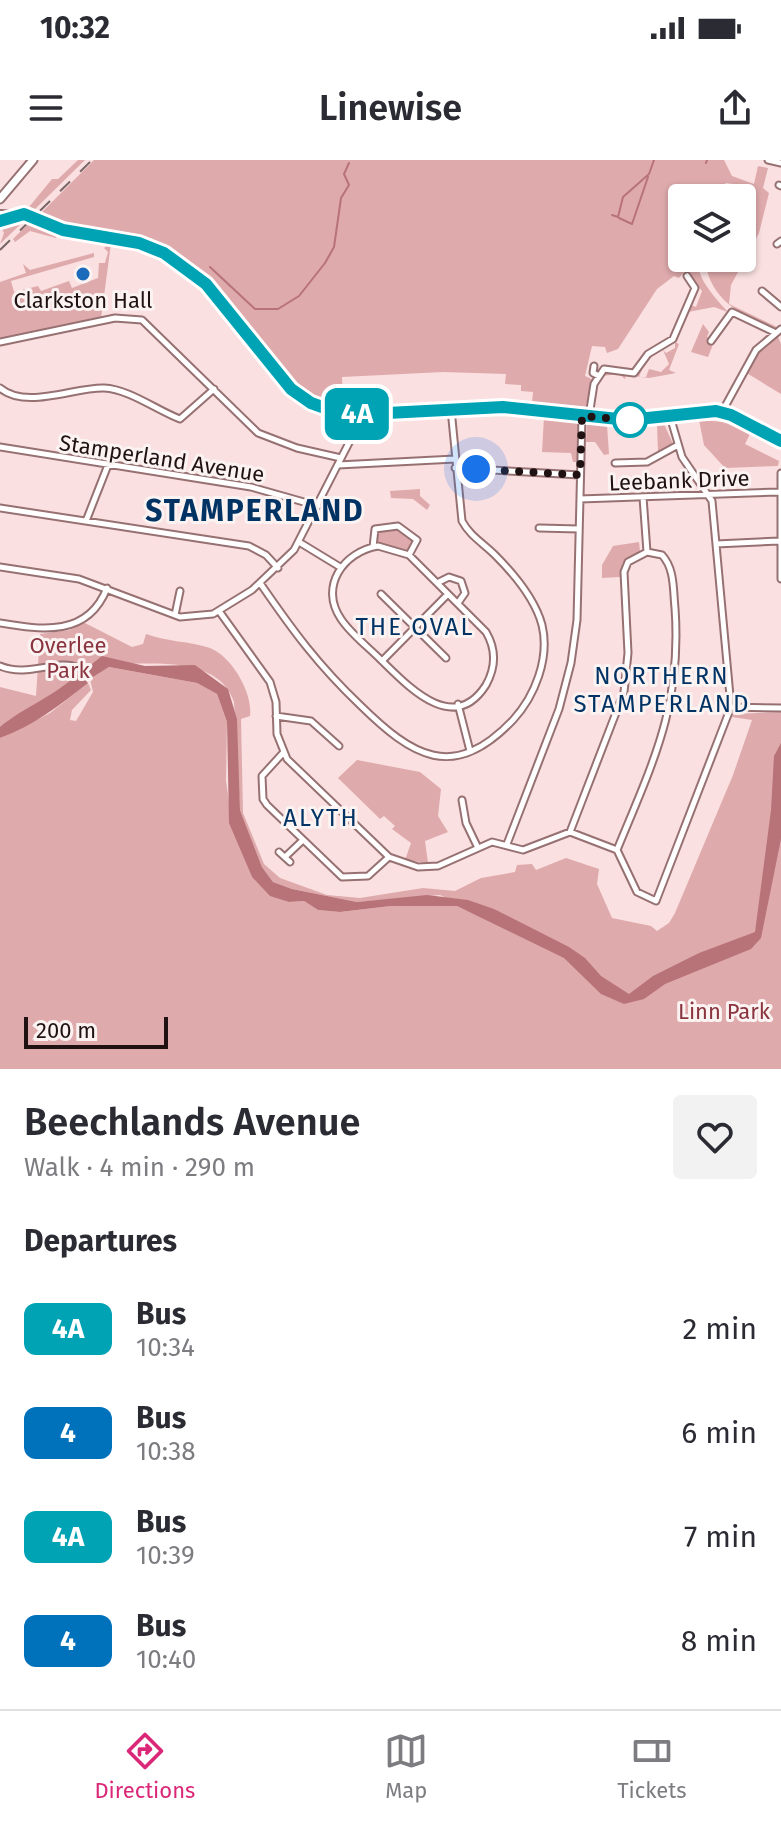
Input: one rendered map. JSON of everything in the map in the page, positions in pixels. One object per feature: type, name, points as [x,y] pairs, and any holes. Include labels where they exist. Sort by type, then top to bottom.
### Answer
[{"type":"main road","points":[[1,196],[33,160]]},
{"type":"main road","points":[[0,214],[27,215],[63,230],[149,246],[183,265],[217,297],[296,393],[327,410],[358,414],[503,407],[628,420],[722,412],[781,441]]},
{"type":"main road","points":[[0,221],[14,214]]},
{"type":"street","points":[[768,160],[781,163]]},
{"type":"street","points":[[507,844],[567,684],[577,620],[580,475],[585,416],[599,376],[607,369],[634,373],[648,354],[673,339],[695,288],[687,276]]},
{"type":"street","points":[[762,291],[781,307]]},
{"type":"street","points":[[711,341],[732,312],[778,330],[756,350],[722,412]]},
{"type":"street","points":[[0,342],[115,318],[142,320],[261,435],[340,461],[455,459]]},
{"type":"street","points":[[708,329],[716,333]]},
{"type":"street","points":[[594,366],[593,373],[599,376]]},
{"type":"street","points":[[0,388],[10,395],[25,397],[110,389],[180,419],[214,389]]},
{"type":"street","points":[[260,583],[316,662],[396,740],[430,755],[470,751],[504,730],[527,701],[540,671],[544,641],[538,612],[523,588],[462,521],[451,409]]},
{"type":"street","points":[[0,567],[64,576],[107,588],[175,615],[196,617],[219,611],[278,568],[299,542],[356,427],[358,414]]},
{"type":"street","points":[[219,611],[270,682],[283,753],[389,857],[406,864],[427,867],[447,863],[492,842],[526,850],[570,832],[617,850],[637,892],[656,901],[730,707],[709,494],[678,445],[670,416]]},
{"type":"street","points":[[615,463],[647,462],[678,445]]},
{"type":"street","name":"Stamperland Avenue","points":[[0,447],[251,487],[318,506]]},
{"type":"street","points":[[86,521],[108,465]]},
{"type":"street","points":[[455,468],[580,475]]},
{"type":"street","points":[[781,473],[781,579]]},
{"type":"street","name":"Leebank Drive","points":[[580,499],[779,492]]},
{"type":"street","points":[[643,497],[647,552]]},
{"type":"street","points":[[0,508],[249,546],[266,555],[278,568]]},
{"type":"street","points":[[373,547],[375,529],[398,526],[417,540],[409,555]]},
{"type":"street","points":[[538,528],[579,529]]},
{"type":"street","points":[[716,544],[779,541]]},
{"type":"street","points":[[299,542],[340,567]]},
{"type":"street","points":[[373,547],[391,547],[409,555],[486,632],[494,653],[491,674],[483,689],[458,704],[436,705],[419,697],[338,615],[333,590],[340,567],[358,552],[373,547]]},
{"type":"street","points":[[570,832],[624,692],[628,653],[624,572],[628,562],[647,552],[665,559],[672,574],[676,680],[662,741],[617,850]]},
{"type":"street","points":[[437,583],[449,577],[461,581],[465,593],[458,603]]},
{"type":"street","points":[[0,623],[46,630],[70,626],[95,608],[107,588]]},
{"type":"street","points":[[175,615],[180,591]]},
{"type":"street","points":[[381,594],[446,658]]},
{"type":"street","points":[[382,661],[448,594]]},
{"type":"street","points":[[0,666],[39,673],[67,665],[78,668]]},
{"type":"street","points":[[458,704],[470,751]]},
{"type":"street","points":[[730,707],[781,708]]},
{"type":"street","points":[[276,716],[307,719],[339,746]]},
{"type":"street","points":[[283,753],[262,776],[263,799],[303,840],[342,877],[368,876],[389,857]]},
{"type":"street","points":[[462,800],[466,823],[478,848]]},
{"type":"street","points":[[279,852],[287,860],[303,840]]},
{"type":"green space","points":[[78,160],[85,160],[31,213],[8,212],[29,207],[52,179],[58,179]]},
{"type":"green space","points":[[94,160],[724,160],[732,176],[754,184],[668,184],[668,272],[684,272],[657,289],[618,349],[607,353],[605,347],[592,346],[585,376],[594,380],[585,409],[532,403],[533,392],[521,391],[521,385],[505,384],[506,374],[443,372],[342,377],[343,409],[316,399],[294,383],[274,363],[221,294],[179,256],[163,247],[128,236],[38,216]]},
{"type":"green space","points":[[758,166],[768,168],[763,188],[769,193],[756,239],[754,184]]},
{"type":"green space","points":[[16,218],[26,219],[0,244],[4,233],[0,225]]},
{"type":"green space","points":[[31,221],[57,233],[56,238],[30,231],[15,242],[13,239]]},
{"type":"green space","points":[[111,243],[101,319],[0,339],[0,282],[26,273],[23,264],[30,270],[94,253],[94,257],[11,281],[14,292],[38,286],[41,291],[69,281],[72,288],[98,278],[99,263],[105,263],[108,252],[104,248]]},
{"type":"green space","points":[[688,272],[700,272],[712,294],[728,312],[714,307],[688,312],[691,305],[696,307],[702,291]]},
{"type":"green space","points":[[707,272],[738,272],[731,285],[729,304],[779,328],[772,329],[737,310],[727,303]]},
{"type":"green space","points":[[703,324],[709,332],[707,337],[711,337],[708,344],[714,342],[708,357],[691,352]]},
{"type":"green space","points":[[777,334],[781,344],[781,394],[745,372],[756,353]]},
{"type":"green space","points":[[675,342],[679,344],[669,370],[676,373],[649,378],[641,377],[646,377],[649,369],[661,372],[669,364],[663,350],[666,353],[675,348]]},
{"type":"green space","points":[[643,367],[639,377],[626,375],[625,379],[619,374],[602,376],[607,371],[635,375]]},
{"type":"green space","points":[[544,417],[578,422],[577,462],[573,462],[571,453],[542,452]]},
{"type":"green space","points":[[699,420],[724,422],[750,434],[745,444],[779,461],[778,466],[725,468],[704,445]]},
{"type":"green space","points":[[664,424],[674,446],[658,452],[657,425]]},
{"type":"green space","points":[[587,425],[607,425],[609,454],[604,455],[595,442],[586,442]]},
{"type":"green space","points":[[420,489],[420,496],[430,505],[427,510],[413,499],[391,498],[390,491]]},
{"type":"green space","points":[[396,527],[414,538],[409,551],[375,542],[374,532]]},
{"type":"green space","points":[[639,542],[640,551],[623,562],[620,577],[602,578],[602,565],[613,546]]},
{"type":"green space","points":[[83,622],[132,647],[143,644],[146,634],[210,648],[226,659],[239,676],[248,696],[250,716],[241,719],[243,813],[264,864],[280,878],[327,895],[360,898],[423,888],[455,891],[481,878],[515,872],[517,865],[532,864],[536,870],[566,858],[599,869],[597,884],[612,918],[651,926],[657,931],[669,923],[675,913],[733,775],[752,720],[732,717],[733,714],[781,712],[781,1069],[0,1069],[0,738],[50,713],[88,683],[91,690],[72,710],[70,720],[76,721],[93,692],[90,679],[109,667],[197,683],[217,694],[227,722],[226,781],[233,830],[252,877],[274,896],[289,902],[304,901],[318,910],[340,912],[391,906],[457,906],[536,941],[440,895],[357,902],[292,889],[273,882],[262,867],[240,810],[234,702],[225,686],[212,675],[195,668],[156,663],[99,664],[75,686],[0,732],[0,687],[36,696],[40,634],[70,630]]},
{"type":"green space","points":[[357,760],[420,772],[441,789],[438,816],[448,832],[425,841],[428,863],[405,860],[411,843],[392,829],[395,826],[384,816],[380,819],[338,778]]},
{"type":"shaded area","points":[[102,656],[145,666],[195,665],[228,689],[237,719],[240,810],[262,867],[273,882],[292,889],[357,902],[427,895],[468,900],[494,909],[569,947],[585,958],[601,976],[629,994],[653,976],[699,953],[755,932],[771,810],[774,756],[781,743],[781,839],[761,938],[751,949],[665,984],[644,999],[624,1004],[601,994],[564,958],[457,906],[391,906],[340,912],[318,910],[304,901],[289,902],[270,896],[252,877],[229,823],[227,722],[217,694],[197,683],[109,667],[90,679],[83,671]]},
{"type":"shaded area","points":[[79,673],[88,683],[35,721],[0,738],[0,727]]},
{"type":"waterway","points":[[612,215],[618,217],[623,197],[649,174],[654,160]]},
{"type":"waterway","points":[[210,267],[255,309],[278,309],[299,296],[334,247],[341,198],[349,185],[344,174],[349,163]]},
{"type":"waterway","points":[[619,218],[632,224],[648,177]]},
{"type":"railway","points":[[0,250],[92,160]]},
{"type":"bus line","name":"4A","points":[[0,221],[14,214],[24,214],[63,230],[139,243],[164,253],[206,284],[291,389],[327,410],[358,414],[503,407],[620,420],[716,411],[731,415],[781,441]]},
{"type":"place","name":"Clarkston Hall","points":[[83,274]]},
{"type":"district","name":"STAMPERLAND","points":[[255,511]]},
{"type":"district","name":"THE OVAL","points":[[415,627]]},
{"type":"district","name":"NORTHERN STAMPERLAND","points":[[662,690]]},
{"type":"district","name":"ALYTH","points":[[321,818]]},
{"type":"route","points":[[476,469],[580,475],[582,416],[630,420]]},
{"type":"park label","name":"Overlee Park","points":[[68,658]]},
{"type":"park label","name":"Linn Park","points":[[724,1011]]}]
